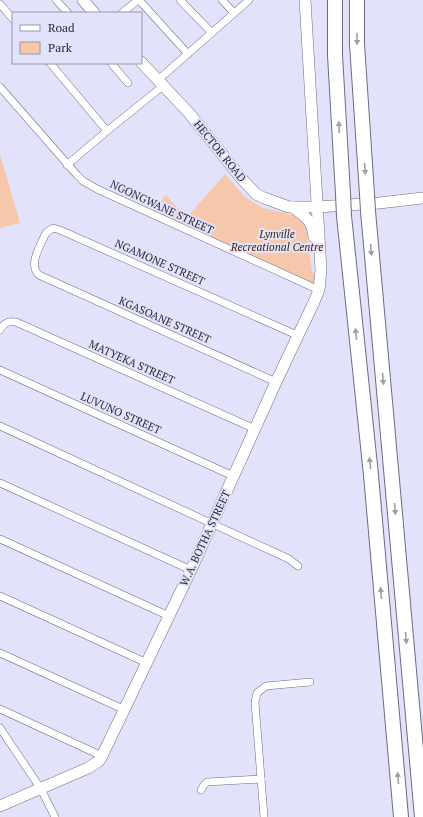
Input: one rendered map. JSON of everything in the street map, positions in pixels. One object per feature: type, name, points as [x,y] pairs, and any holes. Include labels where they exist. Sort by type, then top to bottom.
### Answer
[{"type":"highway","points":[[335,0],[335,55],[344,216],[371,476],[401,817]]},
{"type":"highway","points":[[357,0],[357,44],[366,194],[422,817]]},
{"type":"street","points":[[56,0],[67,12]]},
{"type":"street","points":[[83,0],[93,12]]},
{"type":"street","points":[[123,12],[138,0],[188,54]]},
{"type":"street","points":[[180,0],[212,33]]},
{"type":"street","points":[[222,0],[234,13]]},
{"type":"street","points":[[67,165],[161,83],[188,54],[249,0]]},
{"type":"street","name":"W.A. BOTHA STREET","points":[[0,806],[88,768],[102,756],[191,570],[319,290],[321,270],[305,0]]},
{"type":"street","points":[[0,4],[12,18]]},
{"type":"street","name":"HECTOR ROAD","points":[[142,63],[189,113],[242,180],[256,194],[270,201],[293,207],[317,208],[423,198]]},
{"type":"street","points":[[51,64],[107,130]]},
{"type":"street","points":[[112,64],[128,83]]},
{"type":"street","name":"NGONGWANE STREET","points":[[0,87],[67,165],[83,181],[97,189],[319,290]]},
{"type":"street","points":[[399,201],[423,207]]},
{"type":"street","points":[[293,207],[306,217],[312,226],[316,258],[321,270]]},
{"type":"street","name":"NGAMONE STREET","points":[[34,267],[34,261],[45,235],[50,229],[57,228],[299,336]]},
{"type":"street","name":"KGASOANE STREET","points":[[34,267],[36,272],[45,278],[276,382]]},
{"type":"street","name":"MATYEKA STREET","points":[[1,329],[5,324],[16,322],[255,429]]},
{"type":"street","name":"LUVUNO STREET","points":[[0,370],[233,476]]},
{"type":"street","points":[[0,426],[289,559],[298,566]]},
{"type":"street","points":[[0,483],[191,570]]},
{"type":"street","points":[[0,539],[169,616]]},
{"type":"street","points":[[0,596],[147,663]]},
{"type":"street","points":[[0,653],[125,710]]},
{"type":"street","points":[[264,817],[255,702],[256,693],[266,686],[310,682]]},
{"type":"street","points":[[0,709],[102,756]]},
{"type":"street","points":[[0,728],[41,789],[55,817]]},
{"type":"street","points":[[201,790],[207,782],[261,778]]},
{"type":"green space","points":[[0,154],[20,223],[0,228]]},
{"type":"green space","name":"Lynville Recreational Centre","points":[[225,174],[245,197],[263,208],[298,216],[306,228],[312,271],[316,278],[314,291],[154,210],[166,195],[184,215],[190,214]]}]
